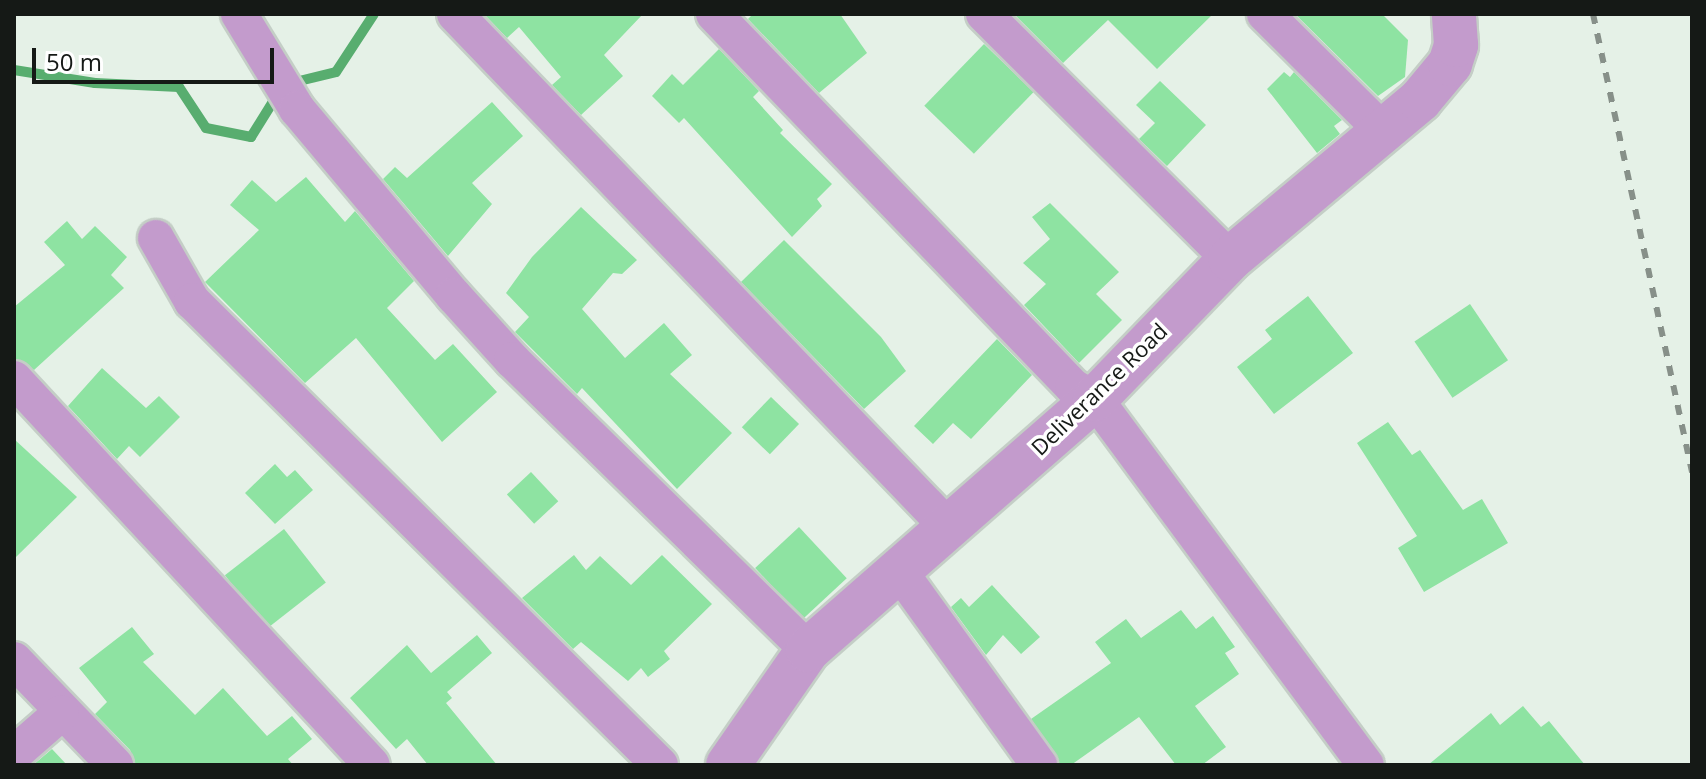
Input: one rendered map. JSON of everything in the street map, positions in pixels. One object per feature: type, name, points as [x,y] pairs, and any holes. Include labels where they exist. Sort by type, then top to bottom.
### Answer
[{"type":"street","points":[[239,14],[297,109],[464,307],[808,650]]},
{"type":"street","points":[[455,14],[948,527]]},
{"type":"street","points":[[714,14],[1073,387],[1095,399],[1366,765]]},
{"type":"street","points":[[984,14],[1230,259]]},
{"type":"street","points":[[1265,14],[1384,132]]},
{"type":"street","name":"Deliverance Road","points":[[728,765],[808,650],[897,568],[1095,399],[1230,259],[1384,132],[1441,79],[1456,45],[1454,14]]},
{"type":"street","points":[[156,238],[192,301],[660,765]]},
{"type":"street","points":[[14,379],[372,765]]},
{"type":"street","points":[[897,568],[1039,765]]},
{"type":"street","points":[[14,660],[61,713],[115,765]]},
{"type":"street","points":[[14,754],[61,713]]},
{"type":"building","points":[[484,14],[643,14],[604,55],[623,76],[581,115],[552,85],[561,77],[519,27],[507,38]]},
{"type":"building","points":[[753,14],[840,14],[867,53],[819,93],[748,19]]},
{"type":"building","points":[[1014,14],[1213,14],[1157,69],[1108,20],[1063,63]]},
{"type":"building","points":[[1295,14],[1382,14],[1408,40],[1405,77],[1378,96]]},
{"type":"building","points":[[984,44],[1034,92],[974,154],[924,106]]},
{"type":"building","points":[[719,49],[759,91],[753,97],[783,130],[780,133],[832,184],[817,199],[822,206],[792,237],[684,118],[679,123],[652,96],[672,74],[683,85]]},
{"type":"building","points":[[1284,72],[1290,77],[1294,72],[1342,120],[1334,126],[1340,134],[1317,153],[1267,89]]},
{"type":"building","points":[[1160,81],[1206,125],[1167,166],[1139,139],[1155,123],[1136,105]]},
{"type":"building","points":[[492,102],[523,136],[472,183],[492,204],[448,256],[383,179],[395,167],[407,178]]},
{"type":"building","points":[[306,177],[345,222],[355,211],[414,281],[387,308],[435,360],[453,344],[497,392],[442,442],[356,338],[305,383],[205,282],[259,230],[230,205],[252,180],[276,202]]},
{"type":"building","points":[[1050,203],[1119,272],[1096,294],[1122,320],[1079,363],[1024,305],[1046,284],[1023,263],[1050,239],[1032,217]]},
{"type":"building","points":[[581,207],[637,260],[622,274],[613,273],[582,309],[625,358],[664,323],[692,355],[670,374],[732,433],[677,489],[582,388],[577,394],[515,332],[529,317],[506,293],[532,257]]},
{"type":"building","points":[[67,221],[82,239],[95,226],[127,257],[111,275],[124,288],[34,370],[14,359],[14,307],[65,265],[44,242]]},
{"type":"building","points":[[784,240],[881,337],[906,371],[864,409],[741,282]]},
{"type":"building","points":[[1308,296],[1353,353],[1274,414],[1237,367],[1272,339],[1265,330]]},
{"type":"building","points":[[1470,304],[1508,360],[1452,398],[1414,341]]},
{"type":"building","points":[[997,339],[1032,375],[971,439],[953,423],[933,444],[914,426]]},
{"type":"building","points":[[102,368],[146,408],[159,396],[180,417],[140,457],[129,446],[117,459],[68,406]]},
{"type":"building","points":[[771,397],[799,424],[770,454],[742,427]]},
{"type":"building","points":[[1388,422],[1412,455],[1420,450],[1463,510],[1482,499],[1508,543],[1424,592],[1398,548],[1417,536],[1357,443]]},
{"type":"building","points":[[14,439],[77,497],[14,559]]},
{"type":"building","points":[[275,464],[287,477],[295,470],[313,490],[275,524],[245,493]]},
{"type":"building","points":[[531,472],[558,501],[534,524],[507,495]]},
{"type":"building","points":[[799,527],[847,578],[803,619],[755,568]]},
{"type":"building","points":[[284,529],[326,583],[267,629],[225,575]]},
{"type":"building","points":[[574,555],[586,570],[600,556],[631,585],[662,555],[712,604],[664,651],[670,659],[648,677],[641,668],[628,681],[581,642],[573,649],[522,598]]},
{"type":"building","points":[[992,585],[1040,637],[1021,654],[1003,635],[986,655],[951,607],[961,598],[969,607]]},
{"type":"building","points":[[1181,610],[1196,629],[1213,616],[1235,647],[1225,653],[1239,674],[1195,706],[1226,747],[1202,765],[1176,765],[1139,717],[1071,765],[1060,765],[1031,719],[1111,663],[1095,642],[1126,619],[1141,638]]},
{"type":"building","points":[[132,627],[154,654],[143,662],[195,715],[223,688],[267,736],[292,716],[312,739],[288,759],[293,765],[136,765],[130,750],[95,714],[107,702],[79,668]]},
{"type":"building","points":[[477,635],[492,653],[447,692],[452,698],[446,703],[497,765],[428,765],[407,739],[396,749],[350,698],[407,645],[431,673]]},
{"type":"building","points":[[1523,706],[1541,727],[1549,721],[1585,765],[1428,765],[1491,713],[1500,725]]},
{"type":"building","points":[[52,749],[67,765],[33,765]]},
{"type":"waterway","points":[[291,83],[336,72],[374,14]]},
{"type":"waterway","points":[[14,70],[95,83],[179,87],[206,128],[251,137],[279,92]]},
{"type":"railway","points":[[1593,14],[1692,472]]}]
